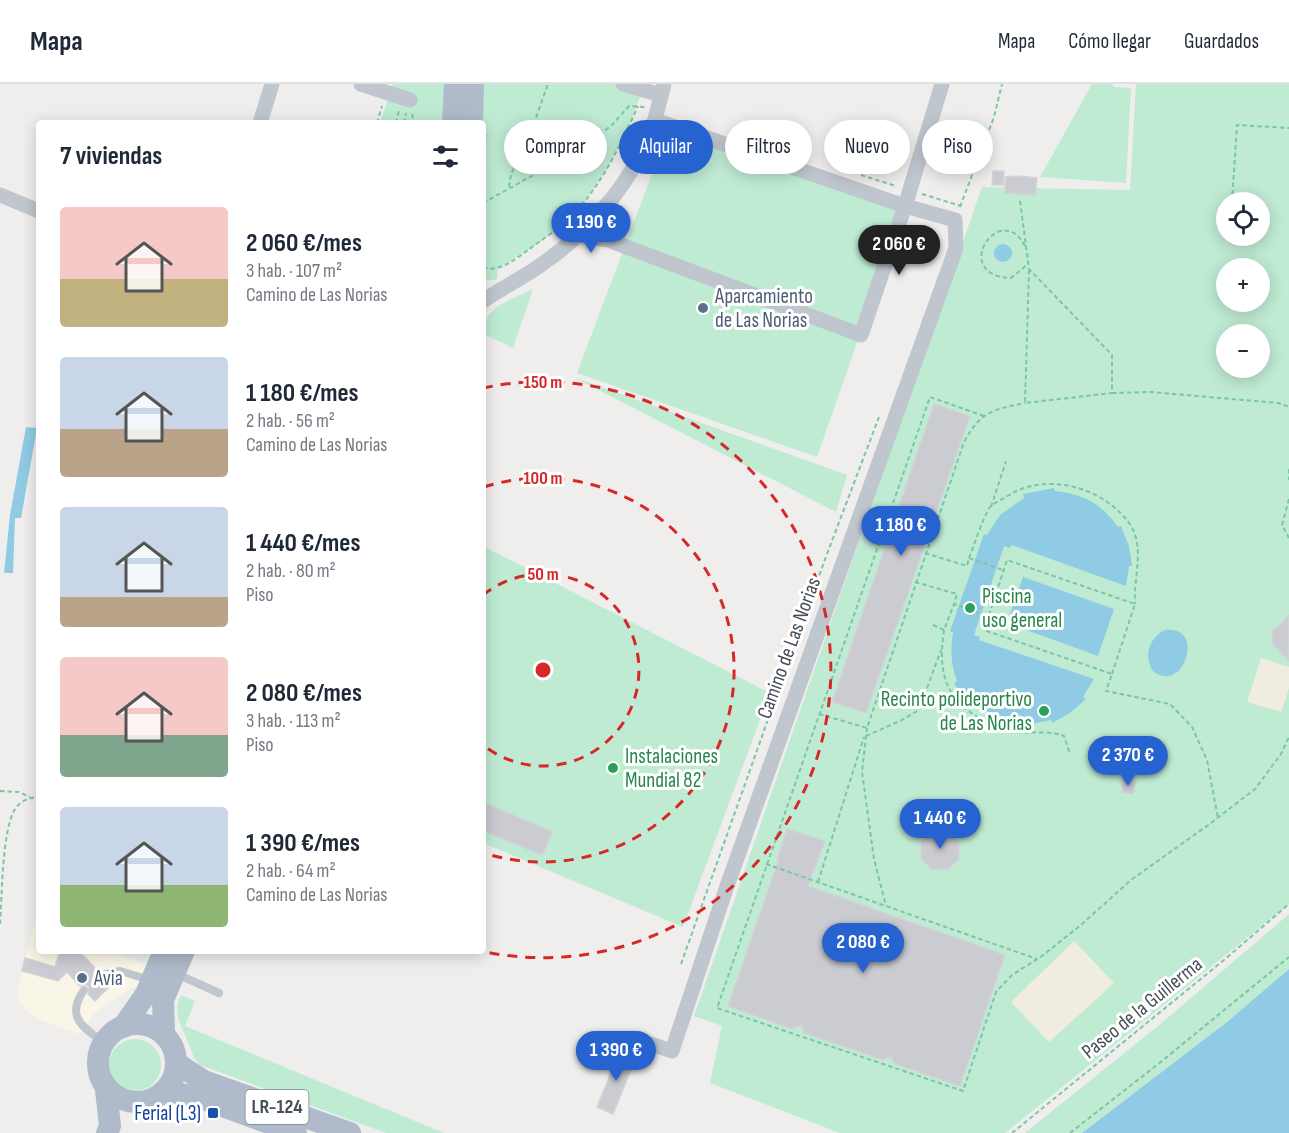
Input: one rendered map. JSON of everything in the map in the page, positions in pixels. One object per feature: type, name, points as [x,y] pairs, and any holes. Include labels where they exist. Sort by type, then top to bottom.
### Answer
[{"type":"main road","points":[[453,120],[455,84]]},
{"type":"main road","points":[[472,120],[473,84]]},
{"type":"main road","points":[[123,1027],[146,994],[163,954]]},
{"type":"main road","points":[[164,1035],[163,1000],[183,954]]},
{"type":"main road","points":[[106,1090],[115,1097],[136,1102],[151,1100],[164,1091],[173,1078],[176,1063],[173,1048],[164,1035],[155,1028],[133,1024],[113,1032],[104,1043],[100,1050],[99,1071],[106,1090],[109,1129]]},
{"type":"main road","name":"LR-124","points":[[176,1063],[204,1081],[350,1133]]},
{"type":"main road","name":"LR-124","points":[[164,1091],[198,1097],[296,1133]]},
{"type":"main road","points":[[109,1129],[122,1112],[136,1102]]},
{"type":"street","points":[[261,120],[272,84]]},
{"type":"street","points":[[360,84],[410,100]]},
{"type":"street","points":[[623,84],[659,102],[905,206]]},
{"type":"street","points":[[580,235],[608,240],[861,335],[905,206],[942,84]]},
{"type":"street","points":[[486,299],[543,264],[580,235],[601,212],[633,170],[659,102]]},
{"type":"street","points":[[0,195],[36,210]]},
{"type":"street","name":"Camino de Las Norias","points":[[651,1044],[672,1051],[727,885],[956,248],[955,220],[905,206]]},
{"type":"street","points":[[601,212],[601,226],[608,240]]},
{"type":"street","points":[[486,287],[507,284]]},
{"type":"lane","points":[[101,975],[120,971],[152,981]]},
{"type":"lane","points":[[174,973],[219,993]]},
{"type":"lane","points":[[84,990],[77,1000],[75,1010],[78,1020],[81,1026],[104,1043]]},
{"type":"path","points":[[508,187],[511,174],[528,140],[548,84]]},
{"type":"path","points":[[486,200],[584,147],[612,125],[629,106],[659,102]]},
{"type":"path","points":[[486,268],[491,270],[498,268],[522,255],[575,214],[601,178],[620,146],[638,106]]},
{"type":"path","points":[[1233,192],[1237,125],[1289,128]]},
{"type":"path","points":[[1020,201],[1029,269],[1025,403]]},
{"type":"path","points":[[1027,251],[1019,237],[1008,231],[997,232],[987,238],[982,251],[983,264],[990,274],[1000,278],[1011,278],[1028,264]]},
{"type":"path","points":[[1029,269],[1112,355],[1112,393]]},
{"type":"path","points":[[818,882],[915,582],[964,442],[973,424],[992,410],[1025,403],[1112,393],[1151,392],[1278,403],[1289,407]]},
{"type":"path","points":[[984,416],[930,397],[717,1008],[963,1092],[996,992],[1012,975],[1082,924],[1131,880],[1255,789],[1281,754],[1289,737]]},
{"type":"path","points":[[925,553],[967,566],[991,507],[1006,460]]},
{"type":"path","points":[[1289,469],[1289,480]]},
{"type":"path","points":[[991,507],[1013,492],[1035,484],[1068,484],[1103,499],[1130,524],[1138,547],[1134,588],[1135,604],[1106,691],[1170,704],[1192,727],[1207,760],[1218,818]]},
{"type":"path","points":[[1289,498],[1282,525],[1289,538]]},
{"type":"path","points":[[970,559],[1003,570]]},
{"type":"path","points":[[1112,674],[984,630],[1003,570],[1007,560],[1135,604]]},
{"type":"path","points":[[915,582],[957,594],[955,605],[944,630],[942,647],[942,668],[953,697],[968,712],[993,726],[1016,732],[1064,736],[1070,754]]},
{"type":"path","points":[[955,605],[988,616]]},
{"type":"path","points":[[933,625],[944,630]]},
{"type":"path","points":[[866,736],[919,710],[942,647]]},
{"type":"path","points":[[818,713],[867,728]]},
{"type":"path","points":[[867,728],[863,782],[874,859],[886,906]]},
{"type":"path","points":[[0,791],[20,792],[36,797]]},
{"type":"path","points":[[0,924],[10,822],[16,807],[30,797]]},
{"type":"path","points":[[766,864],[1037,959]]},
{"type":"path","name":"Paseo de la Guillerma","points":[[1012,1133],[1289,904]]},
{"type":"path","points":[[1070,1133],[1289,957]]},
{"type":"shaded area","name":"Avia","points":[[36,919],[36,954],[117,954],[147,966],[141,985],[106,1004],[92,1016],[80,1034],[43,1021],[29,1013],[19,1001],[17,992]]},
{"type":"green space","points":[[393,84],[455,84],[453,120],[381,120]]},
{"type":"green space","points":[[473,84],[644,84],[631,120],[619,120],[619,146],[607,167],[607,120],[504,120],[504,174],[603,174],[574,214],[547,237],[498,268],[497,280],[486,280],[486,120],[482,120]]},
{"type":"green space","points":[[1092,84],[1113,84],[1114,87],[1131,88],[1126,183],[1040,177]]},
{"type":"green space","name":"Recinto polideportivo de Las Norias","points":[[1136,84],[1289,84],[1289,904],[1005,1133],[840,1133],[710,1083],[722,1026],[694,1016],[982,187],[1130,190]]},
{"type":"green space","name":"Aparcamiento de Las Norias","points":[[713,141],[725,145],[725,174],[811,174],[905,206],[817,457],[577,373],[652,174],[713,174]]},
{"type":"green space","points":[[533,289],[513,348],[486,335],[488,317],[508,300]]},
{"type":"green space","points":[[573,377],[847,475],[836,512]]},
{"type":"green space","name":"Instalaciones Mundial 82","points":[[486,548],[770,693],[683,927],[486,844]]},
{"type":"green space","points":[[1289,914],[1289,969],[1227,1022],[1082,1133],[1025,1133],[1164,1021]]},
{"type":"green space","points":[[181,995],[195,1001],[185,1026],[444,1133],[386,1133],[200,1065],[193,1055],[179,1020],[177,1008]]},
{"type":"green space","points":[[130,1039],[140,1039],[154,1046],[161,1065],[154,1084],[140,1091],[130,1091],[120,1087],[113,1080],[109,1070],[109,1060],[113,1050],[120,1043]]},
{"type":"sand","points":[[1261,658],[1289,667],[1289,688],[1281,712],[1247,702]]},
{"type":"sand","points":[[1074,941],[1114,983],[1049,1042],[1011,1002]]},
{"type":"water","points":[[1003,244],[1009,247],[1012,253],[1009,259],[1003,262],[997,259],[994,253],[997,247]]},
{"type":"water","points":[[26,427],[36,428],[21,518],[15,518],[13,573],[4,573],[10,515]]},
{"type":"water","name":"Piscina uso general","points":[[1054,488],[1055,491],[1091,501],[1118,527],[1121,526],[1129,546],[1132,566],[1129,566],[1126,586],[1012,545],[1010,548],[1004,546],[974,635],[980,637],[979,640],[1094,679],[1083,697],[1086,699],[1070,713],[1052,723],[1051,720],[1012,723],[994,718],[977,707],[974,708],[961,695],[954,683],[957,681],[952,657],[953,632],[950,631],[984,534],[987,535],[1000,515],[1024,498],[1023,494]]},
{"type":"water","points":[[1023,577],[1114,609],[1098,656],[1007,623]]},
{"type":"water","points":[[1165,630],[1178,631],[1185,638],[1188,647],[1181,668],[1173,674],[1164,676],[1153,671],[1148,654],[1155,638]]},
{"type":"water","points":[[1289,969],[1289,1133],[1082,1133],[1227,1022]]},
{"type":"building","points":[[993,171],[1004,171],[1003,185],[992,185]]},
{"type":"building","points":[[1005,177],[1037,178],[1035,195],[1005,193]]},
{"type":"building","points":[[934,404],[970,416],[866,713],[832,702]]},
{"type":"building","points":[[1289,615],[1289,661],[1273,645],[1272,630],[1277,628]]},
{"type":"building","points":[[1123,780],[1135,783],[1133,794],[1122,792]]},
{"type":"building","points":[[486,803],[553,832],[542,855],[486,832]]},
{"type":"building","points":[[787,829],[825,841],[808,886],[1005,955],[960,1086],[895,1064],[891,1057],[883,1060],[804,1033],[801,1025],[792,1029],[728,1006],[779,859],[777,859]]},
{"type":"building","points":[[947,831],[959,843],[959,859],[948,869],[932,870],[921,858],[921,842],[931,832]]},
{"type":"building","points":[[59,954],[82,954],[97,970],[95,976],[97,979],[106,980],[111,985],[95,1001],[88,994],[89,987],[85,984],[80,986],[67,972],[58,981],[22,971],[25,958],[55,967]]},
{"type":"building","points":[[620,1051],[636,1057],[613,1114],[597,1107]]},
{"type":"place","name":"Aparcamiento de Las Norias","points":[[703,308]]},
{"type":"place","name":"Piscina uso general","points":[[970,608]]},
{"type":"place","name":"Recinto polideportivo de Las Norias","points":[[1044,711]]},
{"type":"place","name":"Instalaciones Mundial 82","points":[[613,768]]},
{"type":"place","name":"Avia","points":[[82,978]]},
{"type":"place","name":"Ferial (L3)","points":[[213,1113]]}]
